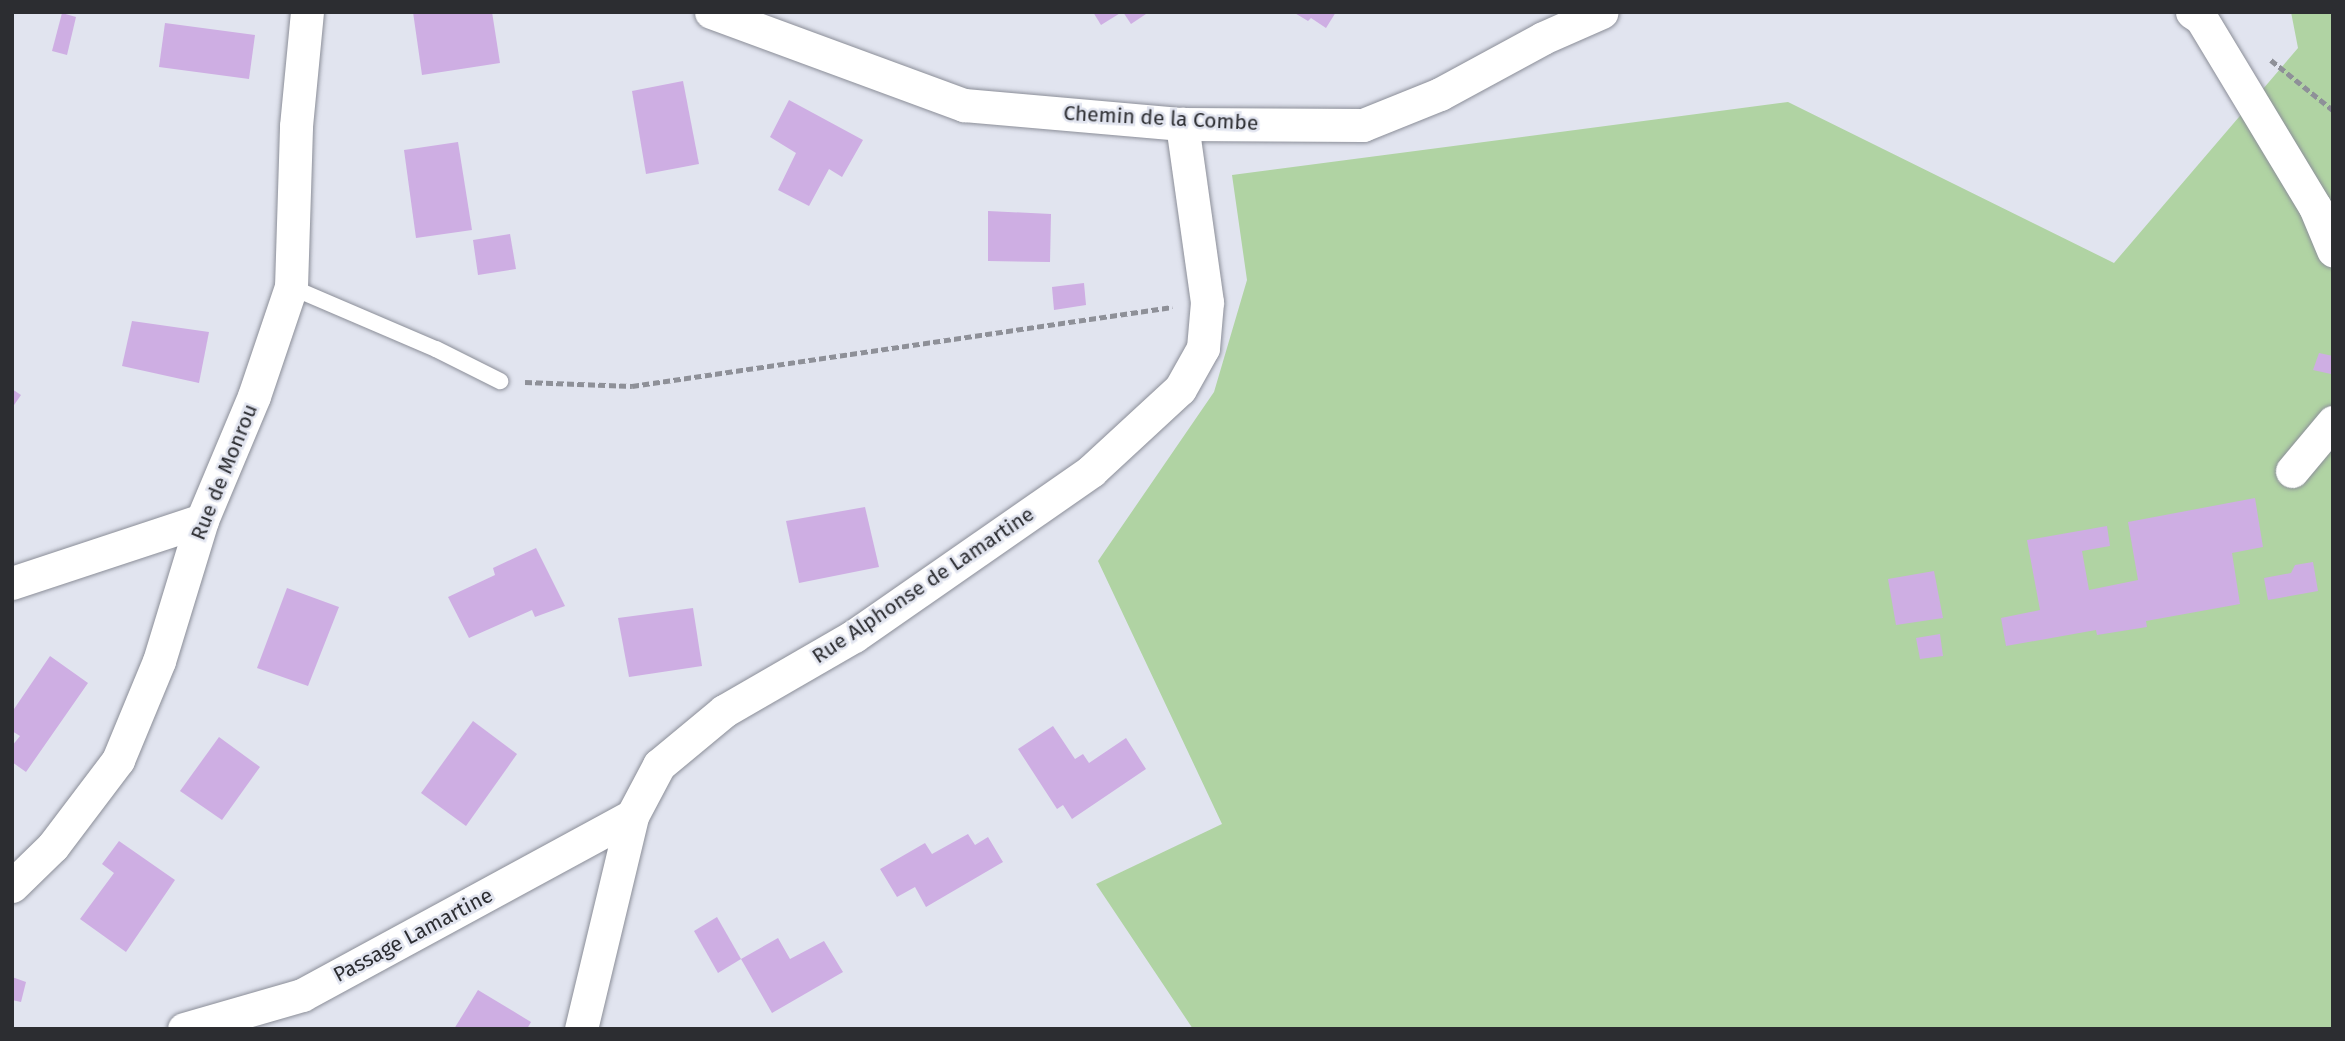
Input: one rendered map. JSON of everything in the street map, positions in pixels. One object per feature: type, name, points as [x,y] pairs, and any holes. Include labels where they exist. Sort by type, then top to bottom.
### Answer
[{"type":"street","name":"Rue de Monrou","points":[[12,886],[53,846],[118,760],[159,661],[202,520],[254,396],[291,287],[296,126],[307,12]]},
{"type":"street","name":"Chemin de la Combe","points":[[711,12],[964,105],[1182,124],[1363,125],[1440,94],[1543,38],[1602,12]]},
{"type":"street","points":[[2192,12],[2201,18],[2315,207],[2333,250]]},
{"type":"street","name":"Rue Alphonse de Lamartine","points":[[581,1029],[632,816],[659,765],[724,711],[854,636],[1091,471],[1180,388],[1203,348],[1207,302],[1182,124]]},
{"type":"street","points":[[2292,471],[2333,422]]},
{"type":"street","points":[[12,583],[202,520]]},
{"type":"street","name":"Passage Lamartine","points":[[184,1029],[302,995],[632,816]]},
{"type":"lane","points":[[291,287],[436,349],[500,382]]},
{"type":"path","points":[[500,382],[632,386],[1207,302]]},
{"type":"green space","points":[[2291,12],[2333,12],[2333,1029],[1193,1029],[1096,884],[1222,824],[1098,561],[1214,392],[1247,280],[1232,175],[1788,102],[2114,263],[2298,48]]},
{"type":"building","points":[[413,12],[492,12],[500,63],[422,75]]},
{"type":"building","points":[[1093,12],[1122,12],[1101,25]]},
{"type":"building","points":[[1123,12],[1149,12],[1131,24]]},
{"type":"building","points":[[1293,12],[1336,12],[1326,28],[1311,18],[1308,21]]},
{"type":"building","points":[[62,13],[76,17],[67,55],[52,51]]},
{"type":"building","points":[[165,23],[255,35],[249,79],[159,67]]},
{"type":"building","points":[[683,81],[699,164],[646,174],[632,91]]},
{"type":"building","points":[[789,100],[863,140],[842,177],[829,169],[809,206],[778,190],[796,153],[770,137]]},
{"type":"building","points":[[458,142],[472,230],[416,238],[404,150]]},
{"type":"building","points":[[988,211],[1051,214],[1050,262],[988,261]]},
{"type":"building","points":[[510,234],[516,269],[478,275],[473,240]]},
{"type":"building","points":[[1084,283],[1086,305],[1054,310],[1052,287]]},
{"type":"building","points":[[132,321],[209,332],[199,383],[122,366]]},
{"type":"building","points":[[2319,353],[2333,356],[2331,374],[2313,370]]},
{"type":"building","points":[[12,389],[21,395],[12,408]]},
{"type":"building","points":[[2255,498],[2263,547],[2232,553],[2240,604],[2146,621],[2147,627],[2097,635],[2096,630],[2006,646],[2001,618],[2040,610],[2027,540],[2107,526],[2110,546],[2082,551],[2089,590],[2138,580],[2128,522]]},
{"type":"building","points":[[865,507],[879,567],[799,583],[786,521]]},
{"type":"building","points":[[536,548],[565,606],[535,617],[532,610],[469,638],[448,597],[495,575],[493,568]]},
{"type":"building","points":[[2313,562],[2318,591],[2268,600],[2264,578],[2291,573],[2295,565]]},
{"type":"building","points":[[1934,571],[1943,618],[1896,625],[1888,579]]},
{"type":"building","points":[[287,588],[339,607],[308,686],[257,668]]},
{"type":"building","points":[[693,608],[702,666],[629,677],[618,618]]},
{"type":"building","points":[[1940,634],[1943,656],[1920,659],[1916,638]]},
{"type":"building","points":[[50,656],[88,683],[26,772],[12,762],[12,746],[20,736],[12,731],[12,712]]},
{"type":"building","points":[[473,721],[517,754],[466,826],[421,793]]},
{"type":"building","points":[[1053,726],[1075,759],[1083,754],[1089,763],[1126,738],[1146,769],[1072,819],[1063,805],[1057,809],[1018,749]]},
{"type":"building","points":[[219,737],[260,767],[222,820],[180,791]]},
{"type":"building","points":[[968,834],[975,845],[988,837],[1003,862],[926,907],[915,887],[897,897],[880,869],[925,843],[932,854]]},
{"type":"building","points":[[119,841],[175,880],[126,952],[80,919],[114,873],[102,864]]},
{"type":"building","points":[[717,917],[741,959],[718,973],[694,931]]},
{"type":"building","points":[[778,938],[790,959],[824,941],[843,972],[772,1013],[741,959]]},
{"type":"building","points":[[12,977],[26,982],[21,1002],[12,1000]]},
{"type":"building","points":[[478,990],[531,1022],[527,1029],[454,1029]]}]
